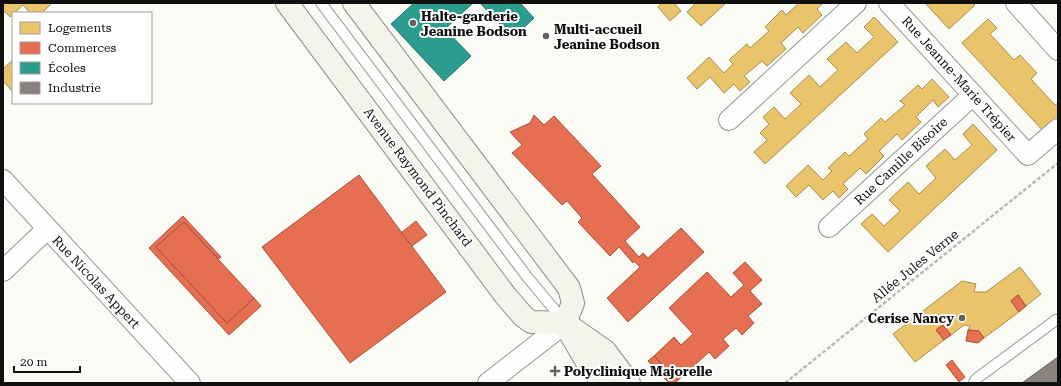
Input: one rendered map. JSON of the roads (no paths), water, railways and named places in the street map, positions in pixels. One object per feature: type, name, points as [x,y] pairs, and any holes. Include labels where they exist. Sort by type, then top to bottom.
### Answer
[{"type":"street","name":"Avenue Raymond Pinchard","points":[[287,3],[505,295],[523,316],[531,322],[565,323],[605,351],[629,383]]},
{"type":"street","points":[[730,120],[856,3]]},
{"type":"street","name":"Rue Jeanne-Marie Trépier","points":[[889,3],[1028,155],[1058,129]]},
{"type":"street","points":[[1016,3],[1058,50]]},
{"type":"street","points":[[361,6],[569,288],[573,303],[565,323],[488,383]]},
{"type":"street","name":"Rue Camille Bisoire","points":[[830,227],[973,95]]},
{"type":"street","name":"Rue Nicolas Appert","points":[[3,180],[190,383]]},
{"type":"street","points":[[3,271],[47,229]]},
{"type":"street","name":"Avenue Raymond Pinchard","points":[[565,323],[588,364],[602,383]]},
{"type":"lane","name":"Avenue Raymond Pinchard","points":[[321,3],[528,278],[565,323]]},
{"type":"lane","points":[[974,383],[976,379],[1056,320]]},
{"type":"place","name":"Halte-garderie Jeanine Bodson","points":[[413,23]]},
{"type":"place","name":"Multi-accueil Jeanine Bodson","points":[[546,36]]},
{"type":"place","name":"Cerise Nancy","points":[[962,318]]},
{"type":"place","name":"Polyclinique Majorelle","points":[[555,371]]}]
